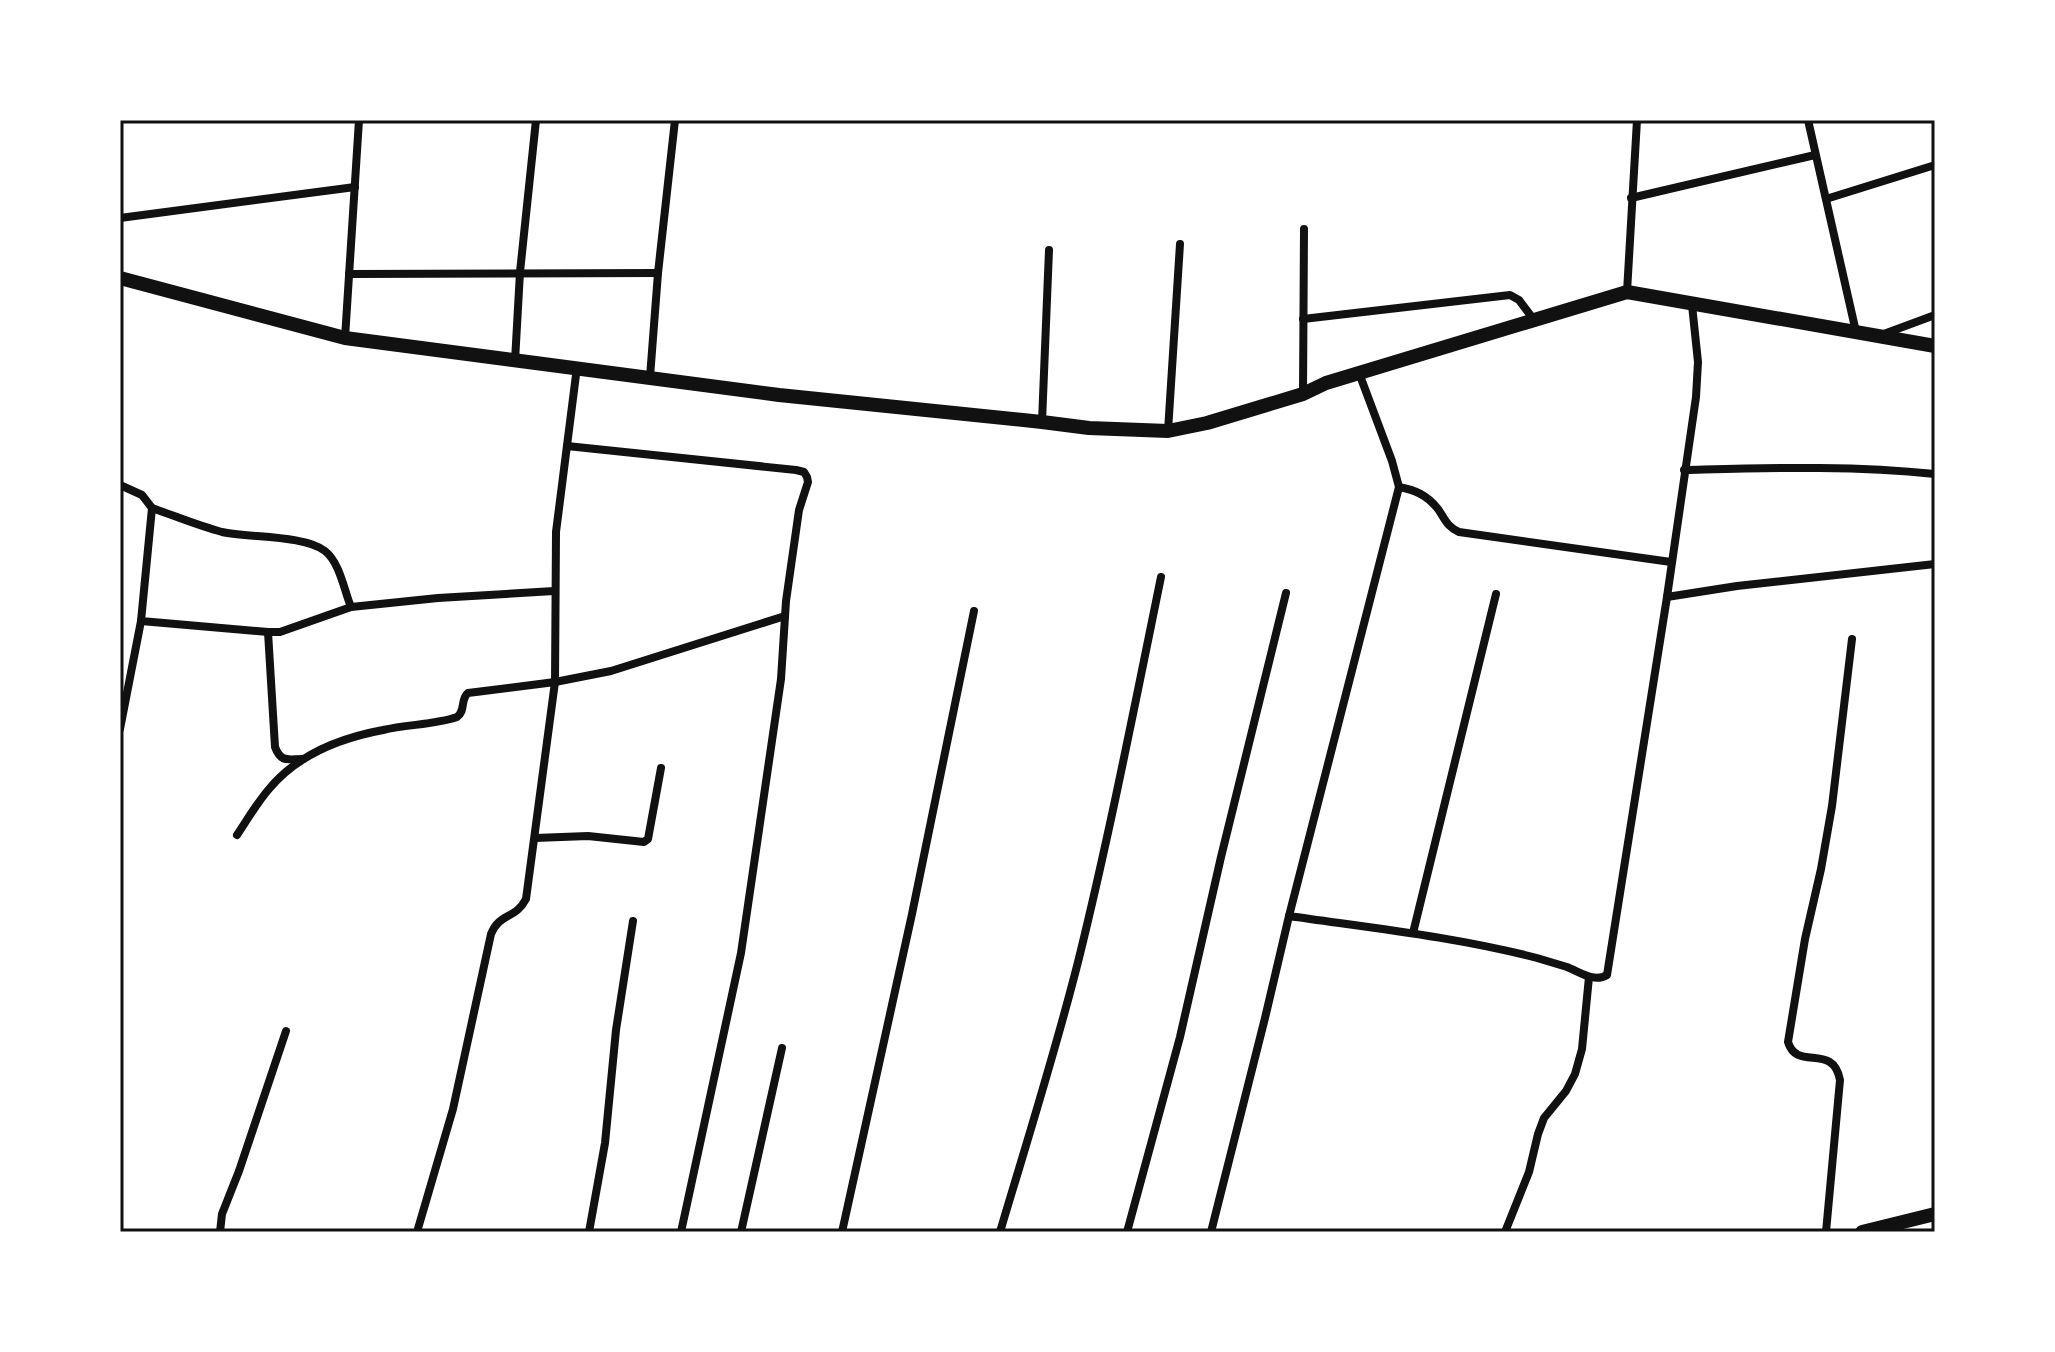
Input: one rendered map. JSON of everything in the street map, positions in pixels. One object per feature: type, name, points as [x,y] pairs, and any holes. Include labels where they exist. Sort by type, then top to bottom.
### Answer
[{"type":"street","points":[[345,338],[359,120]]},
{"type":"street","points":[[515,361],[520,272],[536,120]]},
{"type":"street","points":[[650,377],[675,120]]},
{"type":"street","points":[[1627,292],[1637,120]]},
{"type":"street","points":[[1808,120],[1856,332]]},
{"type":"street","points":[[1631,198],[1815,155]]},
{"type":"street","points":[[1826,199],[1935,165]]},
{"type":"street","points":[[120,218],[355,187]]},
{"type":"street","points":[[1303,394],[1304,229]]},
{"type":"street","points":[[1168,431],[1180,244]]},
{"type":"street","points":[[1042,422],[1049,250]]},
{"type":"street","points":[[349,274],[658,273]]},
{"type":"street","points":[[120,278],[345,338],[779,395],[1089,428],[1168,431],[1207,423],[1303,394],[1326,383],[1627,292],[1935,346]]},
{"type":"street","points":[[1303,319],[1510,295],[1519,300],[1534,320]]},
{"type":"street","points":[[1289,916],[1413,933],[1536,958],[1589,977],[1604,977],[1608,969],[1696,397],[1698,362],[1692,305]]},
{"type":"street","points":[[1881,335],[1935,315]]},
{"type":"street","points":[[417,1232],[453,1109],[491,934],[498,921],[516,912],[526,899],[555,682],[556,532],[577,367]]},
{"type":"street","points":[[1211,1232],[1399,487],[1359,373]]},
{"type":"street","points":[[567,446],[804,472],[808,482],[799,510],[785,616],[781,679],[741,953],[681,1232]]},
{"type":"street","points":[[1684,470],[1815,467],[1935,474]]},
{"type":"street","points":[[120,485],[142,495],[152,508],[218,531],[317,546],[328,553],[335,563],[351,607]]},
{"type":"street","points":[[1399,487],[1415,490],[1428,498],[1448,526],[1459,532],[1671,562]]},
{"type":"street","points":[[120,729],[141,621],[152,508]]},
{"type":"street","points":[[1667,597],[1935,564]]},
{"type":"street","points":[[1000,1232],[1050,1068],[1079,957],[1161,577]]},
{"type":"street","points":[[141,621],[268,632],[292,629],[351,607],[554,591]]},
{"type":"street","points":[[1127,1232],[1180,1037],[1286,593]]},
{"type":"street","points":[[1413,933],[1496,594]]},
{"type":"street","points":[[842,1232],[974,611]]},
{"type":"street","points":[[237,835],[271,787],[287,771],[336,742],[385,729],[457,717],[468,693],[611,671],[785,616]]},
{"type":"street","points":[[268,632],[275,747],[282,759],[304,759]]},
{"type":"street","points":[[1826,1232],[1840,1080],[1834,1064],[1827,1059],[1799,1056],[1793,1053],[1788,1042],[1832,806],[1852,639]]},
{"type":"street","points":[[535,838],[588,836],[644,842],[648,839],[661,768]]},
{"type":"street","points":[[589,1232],[605,1143],[616,1030],[633,921]]},
{"type":"street","points":[[1505,1232],[1529,1172],[1544,1118],[1566,1091],[1575,1074],[1582,1049],[1589,977]]},
{"type":"street","points":[[220,1232],[222,1214],[286,1031]]},
{"type":"street","points":[[741,1232],[782,1048]]},
{"type":"street","points":[[1862,1232],[1935,1214]]}]
